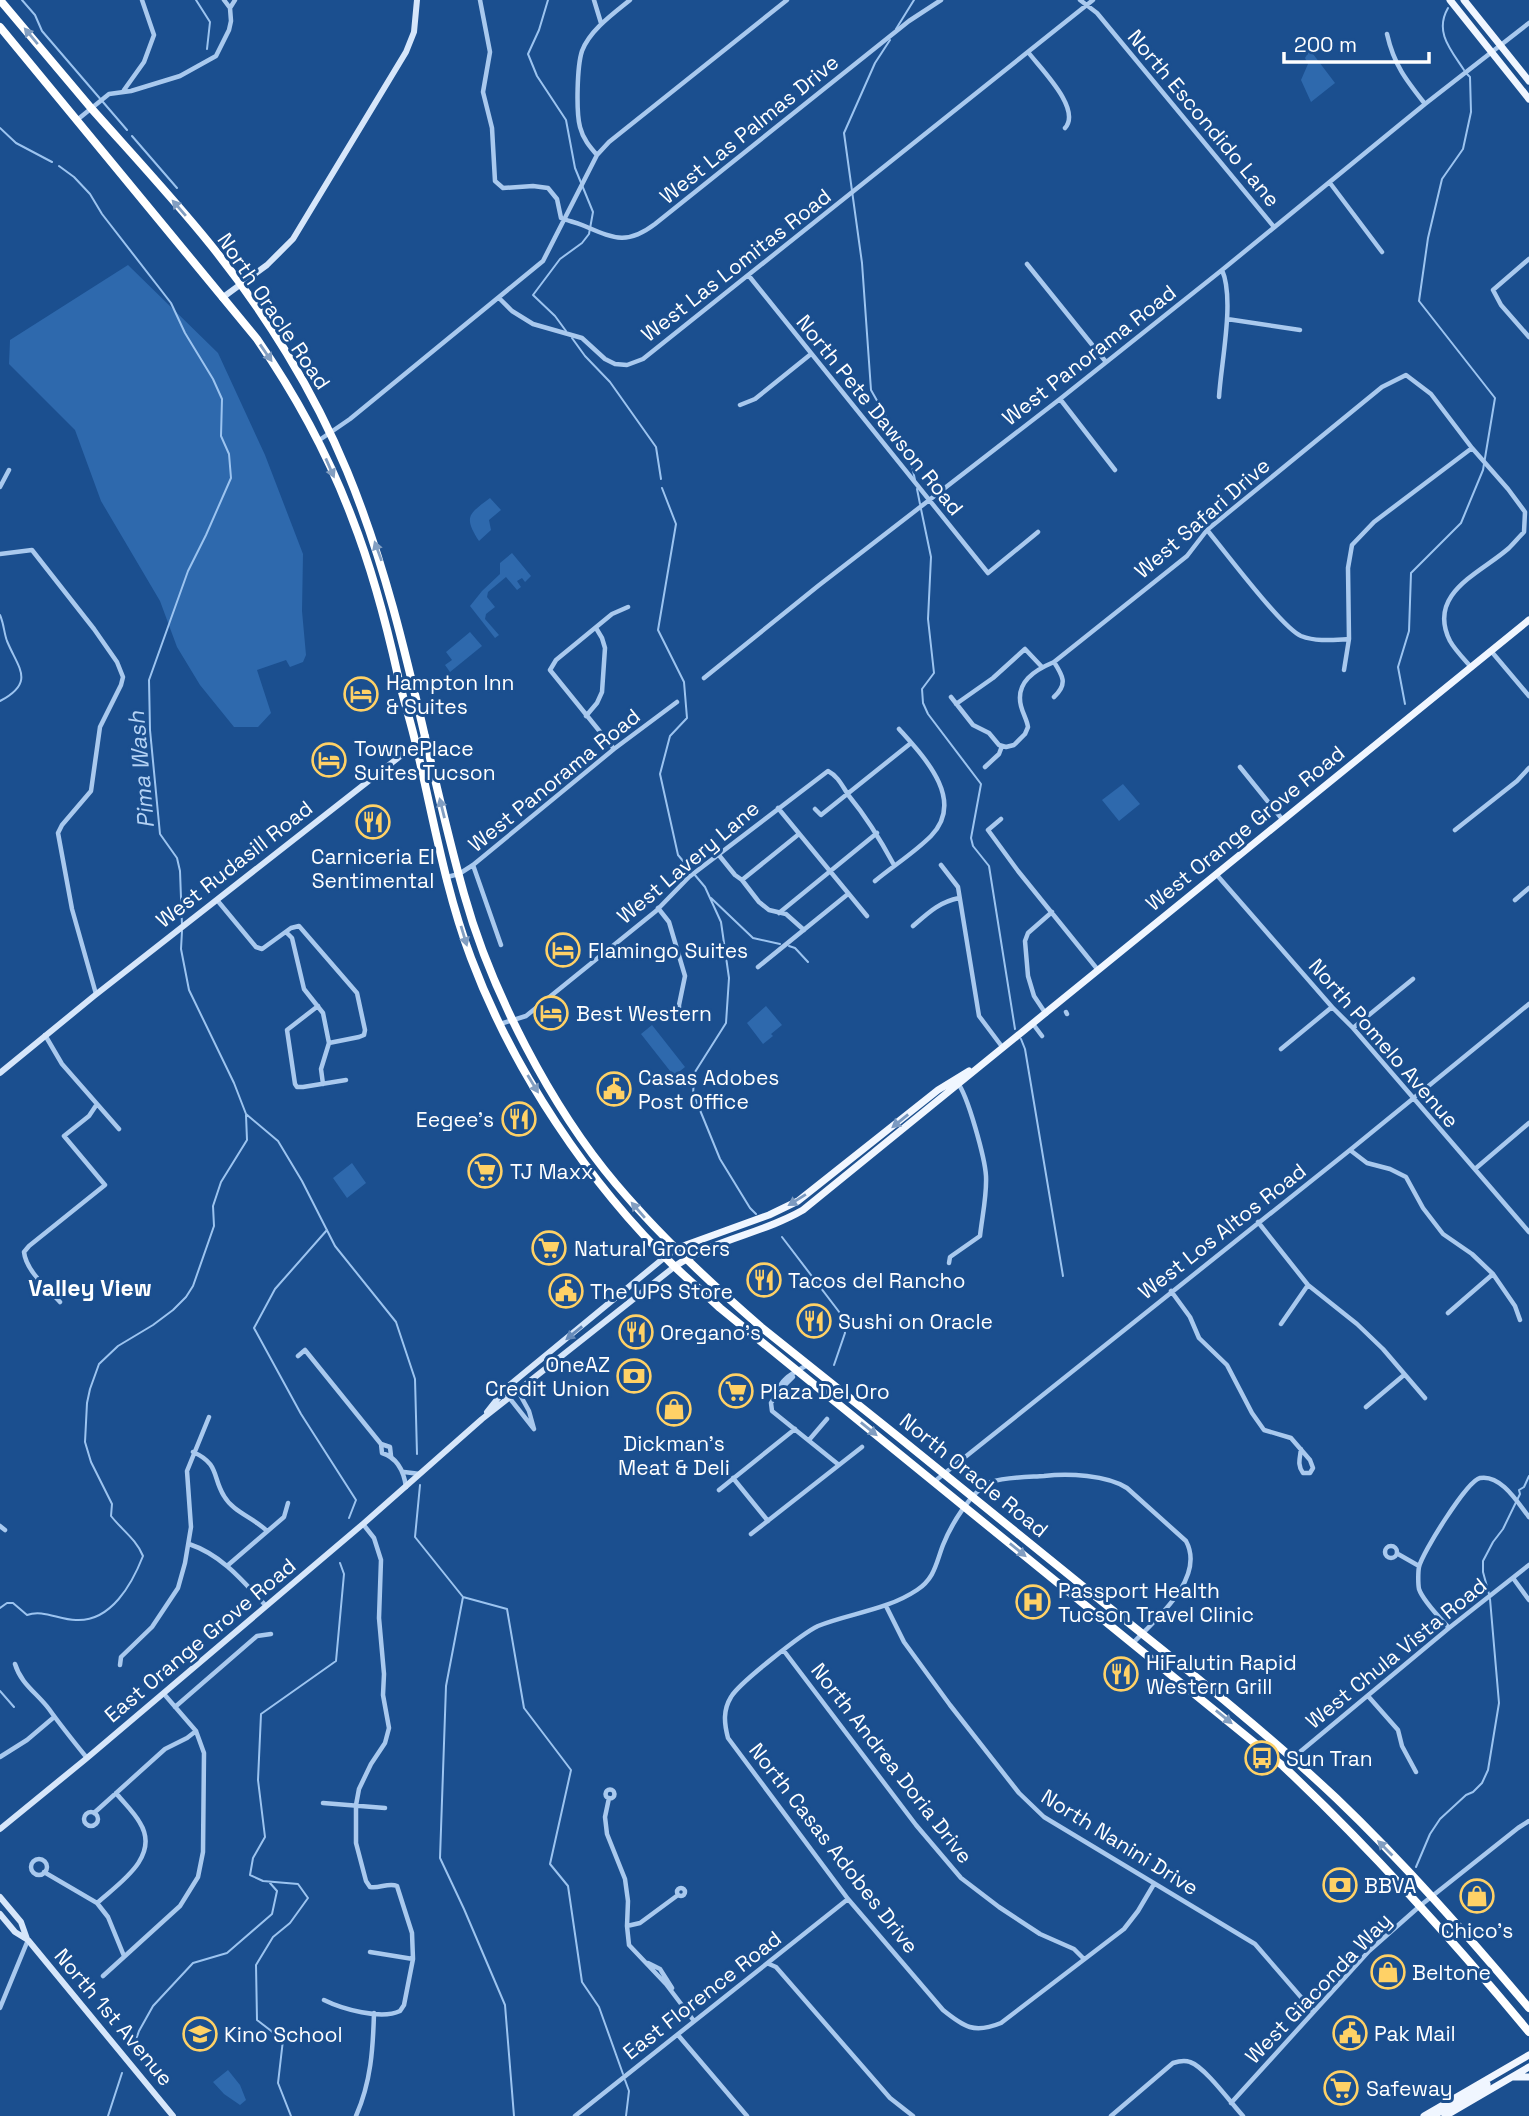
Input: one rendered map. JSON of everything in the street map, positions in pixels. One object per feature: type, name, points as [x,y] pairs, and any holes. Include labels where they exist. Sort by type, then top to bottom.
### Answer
[{"type":"highway","name":"North Oracle Road","points":[[0,0],[207,241],[300,374],[330,433],[382,562],[465,897],[486,956],[513,1021],[554,1095],[590,1150],[675,1249],[761,1327],[1293,1758],[1338,1800],[1432,1897],[1529,2008]]},
{"type":"highway","name":"North Oracle Road","points":[[0,27],[257,339],[288,385],[318,441],[352,516],[384,618],[447,877],[471,957],[500,1024],[542,1099],[581,1158],[674,1267],[795,1373],[934,1482],[1283,1766],[1324,1804],[1421,1905],[1529,2032]]},
{"type":"highway","points":[[384,618],[396,615]]},
{"type":"main road","points":[[222,298],[267,265],[293,239],[406,52],[414,32],[417,0]]},
{"type":"main road","points":[[1450,0],[1529,99]]},
{"type":"main road","points":[[1464,0],[1529,81]]},
{"type":"main road","name":"West Orange Grove Road","points":[[482,1419],[513,1382],[675,1249],[769,1215],[797,1201],[984,1063],[1529,620]]},
{"type":"main road","name":"West Rudasill Road","points":[[0,1073],[96,994],[426,736]]},
{"type":"main road","name":"West Orange Grove Road","points":[[421,1474],[482,1419],[674,1267],[722,1242],[776,1225],[803,1210],[956,1082]]},
{"type":"main road","name":"East Orange Grove Road","points":[[0,1829],[164,1694],[421,1474]]},
{"type":"main road","name":"North 1st Avenue","points":[[0,1897],[21,1923],[28,1940],[172,2116]]},
{"type":"main road","name":"North 1st Avenue","points":[[0,1914],[15,1932],[28,1940]]},
{"type":"main road","points":[[1424,2116],[1529,2055]]},
{"type":"main road","points":[[1433,2116],[1510,2071],[1521,2059]]},
{"type":"main road","points":[[1445,2116],[1529,2067]]},
{"type":"main road","points":[[1511,2077],[1529,2077]]},
{"type":"street","points":[[124,91],[144,62],[154,35],[142,0]]},
{"type":"street","points":[[224,0],[230,8]]},
{"type":"street","points":[[77,120],[109,94],[131,91],[183,75],[216,56],[229,30],[230,8],[234,0]]},
{"type":"street","points":[[480,0],[490,52],[483,92],[492,128],[495,181],[503,188],[548,188],[557,199],[559,216],[565,220]]},
{"type":"street","points":[[594,0],[601,23]]},
{"type":"street","points":[[597,155],[586,141],[580,127],[578,79],[582,51],[601,23],[630,0]]},
{"type":"street","points":[[318,441],[543,261],[597,155],[609,142],[787,0]]},
{"type":"street","name":"West Las Palmas Drive","points":[[565,220],[618,238],[643,233],[909,21],[941,0]]},
{"type":"street","name":"North Escondido Lane","points":[[1080,0],[1097,13],[1274,227]]},
{"type":"street","name":"West Las Lomitas Road","points":[[499,298],[512,311],[533,324],[577,335],[609,362],[621,366],[643,359],[1093,0]]},
{"type":"street","name":"West Panorama Road","points":[[704,678],[1060,399],[1529,23]]},
{"type":"street","points":[[1387,34],[1398,68],[1425,104]]},
{"type":"street","points":[[1028,52],[1063,98],[1071,121],[1065,128]]},
{"type":"street","points":[[1330,183],[1381,252]]},
{"type":"street","points":[[1529,259],[1493,290],[1501,305],[1529,337]]},
{"type":"street","points":[[1027,264],[1106,362]]},
{"type":"street","points":[[1219,397],[1228,283],[1222,270]]},
{"type":"street","name":"North Pete Dawson Road","points":[[749,276],[988,573],[1038,532]]},
{"type":"street","points":[[1227,319],[1300,330]]},
{"type":"street","points":[[740,405],[755,399],[811,354]]},
{"type":"street","name":"West Safari Drive","points":[[985,767],[999,754],[1002,746],[1014,745],[1025,734],[1028,727],[1020,706],[1020,692],[1024,681],[1042,667],[1054,662],[1187,556],[1207,530],[1382,387],[1406,375],[1431,394],[1472,448]]},
{"type":"street","points":[[1060,399],[1115,470]]},
{"type":"street","points":[[1344,670],[1349,639],[1348,568],[1352,545],[1374,522],[1472,448],[1525,512],[1527,523],[1524,532],[1509,548],[1457,587],[1445,608],[1445,626],[1451,642],[1471,667]]},
{"type":"street","points":[[0,486],[9,470]]},
{"type":"street","points":[[1207,530],[1276,614],[1298,635],[1319,641],[1349,639]]},
{"type":"street","points":[[0,554],[32,550],[94,629],[117,662],[123,677],[100,727],[91,791],[58,833],[72,909],[96,994]]},
{"type":"street","points":[[614,749],[548,667],[612,614],[628,607]]},
{"type":"street","points":[[586,716],[602,692],[605,648],[596,628]]},
{"type":"street","points":[[957,704],[993,678],[1025,649],[1042,667]]},
{"type":"street","points":[[1490,651],[1529,696]]},
{"type":"street","points":[[1054,662],[1060,670],[1063,682],[1062,690],[1054,697]]},
{"type":"street","points":[[951,697],[973,725],[989,733],[1002,746]]},
{"type":"street","name":"West Panorama Road","points":[[447,877],[459,874],[474,865],[614,749],[677,702]]},
{"type":"street","points":[[875,881],[932,835],[942,819],[945,805],[943,789],[899,729]]},
{"type":"street","points":[[815,809],[821,815],[911,743]]},
{"type":"street","points":[[1240,767],[1282,819]]},
{"type":"street","points":[[1455,830],[1517,782],[1529,768]]},
{"type":"street","name":"West Lavery Lane","points":[[500,1024],[526,1016],[658,908],[691,875],[828,771],[835,775],[847,793]]},
{"type":"street","points":[[847,793],[870,821],[894,865]]},
{"type":"street","points":[[778,808],[867,916]]},
{"type":"street","points":[[1001,819],[988,831],[1099,970]]},
{"type":"street","points":[[779,913],[877,833]]},
{"type":"street","points":[[742,880],[799,834]]},
{"type":"street","points":[[718,854],[759,902],[769,910],[786,914],[804,930]]},
{"type":"street","points":[[474,865],[501,945]]},
{"type":"street","points":[[941,865],[958,887],[979,1017],[1003,1048]]},
{"type":"street","name":"North Pomelo Avenue","points":[[1216,874],[1529,1232]]},
{"type":"street","points":[[1515,900],[1529,888]]},
{"type":"street","points":[[758,967],[848,894]]},
{"type":"street","points":[[913,926],[933,908],[945,901],[959,898]]},
{"type":"street","points":[[217,900],[256,947],[262,949],[299,926],[357,993],[364,1035],[329,1043]]},
{"type":"street","points":[[658,908],[669,922],[685,976],[679,1015]]},
{"type":"street","points":[[1046,1014],[1034,996],[1028,976],[1025,941],[1028,933],[1052,912]]},
{"type":"street","points":[[286,932],[292,938],[304,989],[323,1013],[329,1043],[321,1069],[323,1084]]},
{"type":"street","points":[[1353,1028],[1413,979]]},
{"type":"street","name":"West Los Altos Road","points":[[934,1482],[1529,1004]]},
{"type":"street","points":[[318,1006],[287,1030],[295,1084],[297,1087],[346,1080]]},
{"type":"street","points":[[1281,1049],[1332,1007]]},
{"type":"street","points":[[1033,1024],[1042,1036]]},
{"type":"street","points":[[45,1035],[62,1064],[119,1129]]},
{"type":"street","points":[[949,1263],[950,1256],[980,1236],[986,1177],[967,1102],[956,1082]]},
{"type":"street","points":[[60,1302],[40,1280],[25,1258],[24,1252],[106,1185],[64,1136],[89,1116],[97,1104]]},
{"type":"street","points":[[1475,1169],[1529,1123]]},
{"type":"street","points":[[1350,1150],[1367,1163],[1390,1169],[1406,1177],[1423,1208],[1443,1234],[1472,1254],[1493,1274],[1515,1306],[1520,1320]]},
{"type":"street","points":[[1258,1223],[1308,1285],[1357,1324],[1383,1349],[1425,1398]]},
{"type":"street","points":[[1448,1313],[1493,1274]]},
{"type":"street","points":[[1281,1324],[1308,1285]]},
{"type":"street","points":[[1171,1291],[1190,1317],[1199,1338],[1227,1365],[1264,1430],[1291,1438],[1301,1449],[1310,1460],[1313,1468],[1310,1473],[1303,1474],[1301,1470],[1301,1449]]},
{"type":"street","points":[[298,1356],[305,1350],[381,1444],[382,1453],[391,1456],[404,1472],[406,1488]]},
{"type":"street","points":[[808,1364],[790,1374],[779,1386],[771,1405],[775,1415],[839,1465]]},
{"type":"street","points":[[1366,1407],[1404,1376]]},
{"type":"street","points":[[504,1391],[534,1429],[529,1411],[513,1382]]},
{"type":"street","points":[[120,1665],[121,1657],[152,1627],[178,1592],[191,1527],[187,1471],[209,1417]]},
{"type":"street","points":[[809,1440],[827,1419]]},
{"type":"street","points":[[719,1490],[795,1429]]},
{"type":"street","points":[[751,1534],[862,1447]]},
{"type":"street","points":[[193,1452],[209,1462],[222,1494],[231,1506],[258,1522],[267,1531]]},
{"type":"street","points":[[404,1472],[421,1474]]},
{"type":"street","name":"North Casas Adobes Drive","points":[[1142,1633],[1179,1594],[1192,1554],[1186,1541],[1117,1482],[1059,1474],[992,1482],[980,1489],[965,1507],[944,1544],[932,1578],[917,1590],[886,1606],[817,1627],[802,1636],[741,1685],[732,1695],[725,1715],[728,1738],[848,1899],[943,2010],[959,2023],[976,2029],[1001,2023],[1124,1929],[1139,1911],[1154,1884]]},
{"type":"street","points":[[733,1478],[768,1521]]},
{"type":"street","points":[[1449,1628],[1419,1588],[1419,1566],[1462,1494],[1472,1482],[1481,1478],[1498,1482],[1529,1517]]},
{"type":"street","points":[[227,1566],[284,1517],[288,1503]]},
{"type":"street","points":[[324,2000],[341,2008],[374,2013],[402,2013],[413,1959],[412,1933],[398,1885],[369,1888],[356,1843],[355,1805],[364,1778],[385,1743],[389,1728],[383,1695],[379,1618],[381,1560],[374,1538],[363,1524]]},
{"type":"street","points":[[189,1544],[206,1550],[227,1566],[266,1606]]},
{"type":"street","points":[[1398,1554],[1419,1566]]},
{"type":"street","name":"West Chula Vista Road","points":[[1283,1766],[1529,1565]]},
{"type":"street","points":[[1513,1578],[1528,1598]]},
{"type":"street","name":"North Nanini Drive","points":[[886,1606],[904,1642],[1026,1801],[1044,1817],[1255,1944],[1314,2011]]},
{"type":"street","points":[[1133,1643],[1142,1633]]},
{"type":"street","points":[[175,1707],[257,1636],[271,1634]]},
{"type":"street","name":"North Andrea Doria Drive","points":[[784,1651],[916,1825],[961,1878],[999,1907],[1040,1934],[1074,1949],[1084,1959]]},
{"type":"street","points":[[15,1664],[20,1678],[50,1709],[88,1758]]},
{"type":"street","points":[[103,1976],[180,1906],[198,1878],[203,1852],[204,1753],[195,1731],[164,1694]]},
{"type":"street","points":[[1368,1696],[1398,1730],[1402,1746],[1416,1772]]},
{"type":"street","points":[[0,1757],[27,1740],[54,1717]]},
{"type":"street","points":[[94,1814],[165,1749],[195,1731]]},
{"type":"street","points":[[97,1903],[136,1868],[145,1852],[146,1838],[141,1824],[116,1793]]},
{"type":"street","points":[[609,1798],[605,1818],[607,1834],[625,1879],[629,1945],[644,1961],[660,1969],[694,2021]]},
{"type":"street","points":[[323,1802],[385,1808]]},
{"type":"street","name":"West Giaconda Way","points":[[1231,2103],[1369,1951],[1421,1905],[1529,1822]]},
{"type":"street","points":[[44,1872],[97,1903],[108,1917],[124,1956]]},
{"type":"street","points":[[627,1926],[640,1923],[678,1895]]},
{"type":"street","name":"East Florence Road","points":[[575,2116],[848,1899]]},
{"type":"street","points":[[1,2003],[28,1940]]},
{"type":"street","points":[[370,1952],[413,1959]]},
{"type":"street","points":[[768,1964],[776,1967],[890,2098],[913,2116]]},
{"type":"street","points":[[356,2116],[371,2066],[374,2013]]},
{"type":"street","points":[[678,2035],[747,2116]]},
{"type":"street","points":[[1111,2116],[1173,2063],[1183,2060],[1202,2069],[1243,2116]]},
{"type":"shaded area","points":[[1310,50],[1335,83],[1311,102],[1301,80],[1308,64],[1305,58]]},
{"type":"shaded area","points":[[128,265],[218,353],[265,455],[303,554],[302,611],[306,655],[303,662],[290,667],[286,660],[257,670],[271,713],[258,727],[234,727],[200,685],[177,647],[160,601],[101,501],[75,430],[9,364],[10,340]]},
{"type":"shaded area","points":[[490,498],[501,510],[489,520],[491,530],[479,541],[471,526],[471,516]]},
{"type":"shaded area","points":[[512,553],[531,576],[525,582],[522,578],[517,581],[521,587],[517,590],[506,577],[488,592],[487,597],[495,607],[486,614],[485,619],[499,635],[495,638],[470,606],[500,574],[500,563]]},
{"type":"shaded area","points":[[470,632],[482,646],[450,672],[445,665],[452,660],[446,652]]},
{"type":"shaded area","points":[[1123,784],[1140,804],[1119,821],[1102,800]]},
{"type":"shaded area","points":[[766,1006],[782,1025],[763,1044],[747,1023]]},
{"type":"shaded area","points":[[652,1025],[685,1067],[674,1076],[641,1034]]},
{"type":"shaded area","points":[[352,1163],[366,1183],[347,1198],[333,1178]]},
{"type":"shaded area","points":[[228,2070],[240,2085],[246,2100],[240,2105],[213,2082]]},
{"type":"waterway","points":[[22,0],[35,15],[42,31],[127,130]]},
{"type":"waterway","points":[[196,0],[210,22],[207,49]]},
{"type":"waterway","points":[[548,0],[528,54],[537,76],[566,120],[575,168],[593,212],[589,234],[582,243],[560,259],[533,295],[566,331]]},
{"type":"waterway","points":[[896,29],[914,0]]},
{"type":"waterway","points":[[1448,8],[1444,17],[1443,33],[1464,70]]},
{"type":"waterway","points":[[890,40],[875,63],[844,133],[862,263],[871,390],[911,461],[915,480]]},
{"type":"waterway","points":[[1405,704],[1398,667],[1409,631],[1411,573],[1461,523],[1483,470],[1495,398],[1419,301],[1428,238],[1442,179],[1463,149],[1471,112],[1470,77],[1467,74]]},
{"type":"waterway","name":"Pima Wash","points":[[0,128],[16,143],[52,162]]},
{"type":"waterway","points":[[132,136],[177,188]]},
{"type":"waterway","name":"Pima Wash","points":[[59,166],[90,194],[102,214],[171,303],[222,399],[221,436],[229,454],[231,478],[188,571],[149,680],[150,730],[160,834],[177,858],[182,925]]},
{"type":"waterway","points":[[572,338],[610,382],[656,447],[661,479]]},
{"type":"waterway","points":[[662,488],[676,524],[658,630],[684,682],[687,718],[670,736],[660,774],[678,855],[705,887],[721,922],[729,978],[726,1023],[695,1072],[693,1093],[720,1159],[756,1214]]},
{"type":"waterway","points":[[917,489],[920,504]]},
{"type":"waterway","points":[[921,509],[931,557],[928,619],[934,673],[922,689],[923,703],[928,714],[981,784],[971,838],[973,846],[989,866],[1015,1029]]},
{"type":"waterway","points":[[0,615],[7,641],[21,674],[18,687],[0,701]]},
{"type":"waterway","points":[[711,898],[753,938],[780,944]]},
{"type":"waterway","name":"Pima Wash","points":[[182,931],[181,949],[189,990],[246,1114],[278,1141],[335,1246],[396,1322],[415,1379],[417,1454]]},
{"type":"waterway","points":[[789,946],[795,948],[808,962]]},
{"type":"waterway","points":[[1021,1039],[1025,1049],[1063,1276]]},
{"type":"waterway","points":[[0,1608],[7,1603],[13,1603],[27,1615],[39,1613],[70,1620],[88,1619],[110,1608],[133,1578],[143,1556],[133,1540],[111,1516],[112,1504],[91,1462],[85,1442],[90,1389],[99,1364],[118,1346],[173,1310],[193,1286],[214,1226],[213,1206],[221,1182],[247,1140],[246,1115]]},
{"type":"waterway","points":[[327,1230],[275,1289],[254,1328],[301,1414],[356,1500],[349,1518]]},
{"type":"waterway","points":[[782,1237],[843,1317],[845,1333],[834,1365]]},
{"type":"waterway","points":[[1489,1594],[1483,1561],[1503,1529],[1520,1494],[1519,1490],[1524,1487],[1529,1476]]},
{"type":"waterway","name":"Pima Wash","points":[[420,1485],[415,1537],[463,1597],[507,1609],[524,1708],[571,1770],[550,1864],[568,1886],[582,1982],[599,2007],[623,2074]]},
{"type":"waterway","points":[[291,2116],[278,2083],[283,2040],[257,2020],[256,1965],[273,1937],[290,1923],[308,1898],[298,1884],[263,1881],[250,1875],[253,1858],[265,1837],[258,1780],[261,1714],[336,1661],[344,1574],[340,1563]]},
{"type":"waterway","points":[[463,1597],[446,1686],[440,1858],[505,2005],[514,2116]]},
{"type":"waterway","points":[[1416,1867],[1430,1834],[1440,1819],[1482,1783],[1488,1770],[1499,1703],[1490,1599]]},
{"type":"waterway","points":[[0,1691],[14,1707]]},
{"type":"waterway","points":[[133,2048],[153,2006],[193,1963],[227,1953],[272,1914],[277,1891],[270,1883]]},
{"type":"waterway","points":[[108,2116],[122,2073]]},
{"type":"waterway","name":"Pima Wash","points":[[625,2080],[629,2091],[626,2116]]},
{"type":"place","name":"Hampton Inn & Suites","points":[[361,694]]},
{"type":"place","name":"TownePlace Suites Tucson","points":[[329,760]]},
{"type":"place","name":"Carniceria El Sentimental","points":[[373,822]]},
{"type":"place","name":"Flamingo Suites","points":[[563,950]]},
{"type":"place","name":"Best Western","points":[[551,1013]]},
{"type":"place","name":"Casas Adobes Post Office","points":[[614,1089]]},
{"type":"place","name":"Eegee's","points":[[519,1119]]},
{"type":"place","name":"TJ Maxx","points":[[485,1171]]},
{"type":"place","name":"Natural Grocers","points":[[549,1248]]},
{"type":"place","name":"Tacos del Rancho","points":[[764,1280]]},
{"type":"place","name":"The UPS Store","points":[[566,1291]]},
{"type":"place","name":"Sushi on Oracle","points":[[814,1321]]},
{"type":"place","name":"Oregano's","points":[[636,1332]]},
{"type":"place","name":"OneAZ Credit Union","points":[[634,1376]]},
{"type":"place","name":"Plaza Del Oro","points":[[736,1391]]},
{"type":"place","name":"Dickman's Meat & Deli","points":[[674,1409]]},
{"type":"place","name":"Passport Health Tucson Travel Clinic","points":[[1033,1602]]},
{"type":"place","name":"HiFalutin Rapid Western Grill","points":[[1121,1674]]},
{"type":"place","name":"Sun Tran","points":[[1262,1758]]},
{"type":"place","name":"BBVA","points":[[1340,1885]]},
{"type":"place","name":"Chico's","points":[[1477,1896]]},
{"type":"place","name":"Beltone","points":[[1388,1972]]},
{"type":"place","name":"Pak Mail","points":[[1350,2033]]},
{"type":"place","name":"Kino School","points":[[200,2034]]},
{"type":"place","name":"Safeway","points":[[1341,2088]]},
{"type":"district","name":"Valley View","points":[[90,1288]]}]
